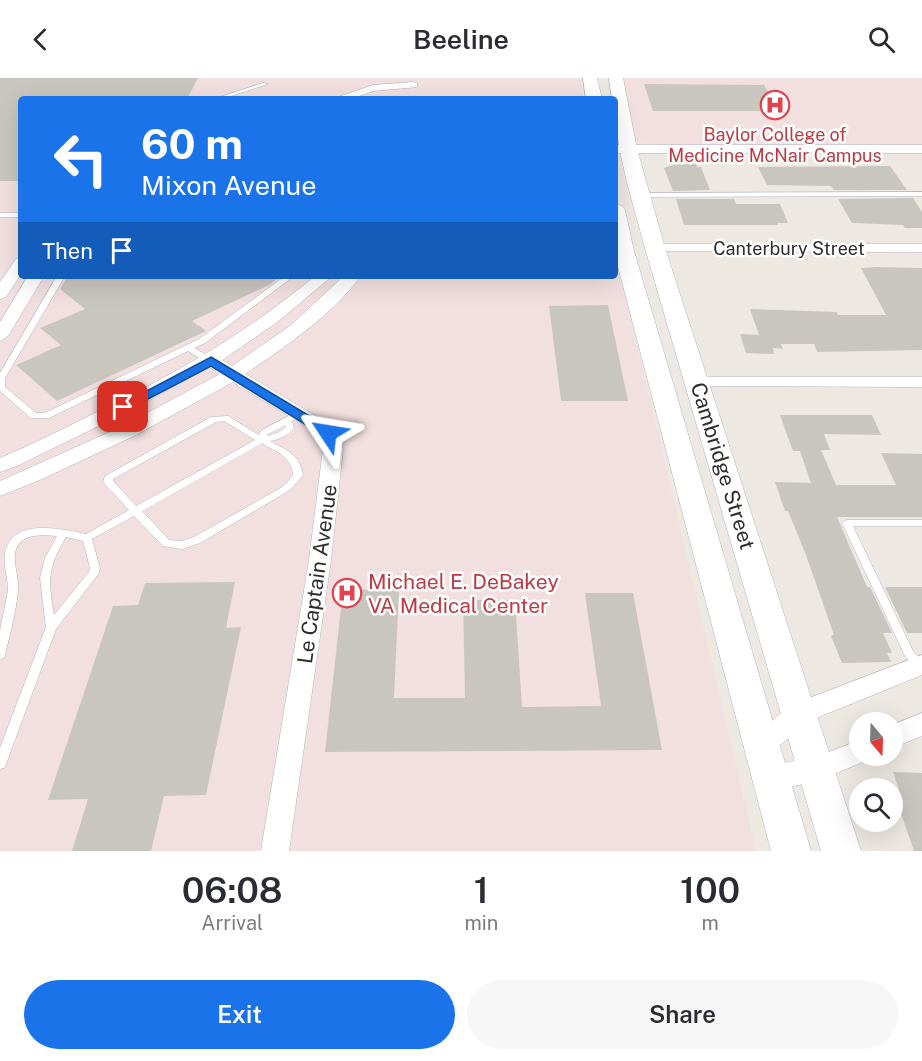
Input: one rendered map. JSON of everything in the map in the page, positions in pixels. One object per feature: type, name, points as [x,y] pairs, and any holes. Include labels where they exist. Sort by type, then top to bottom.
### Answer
[{"type":"street","points":[[383,78],[393,95]]},
{"type":"street","points":[[590,78],[593,96]]},
{"type":"street","name":"Cambridge Street","points":[[616,78],[618,96]]},
{"type":"street","points":[[348,96],[374,88],[393,95],[412,85]]},
{"type":"street","name":"Cambridge Street","points":[[618,102],[622,149],[641,195],[655,248],[841,851]]},
{"type":"street","points":[[622,149],[922,149]]},
{"type":"street","name":"Cambridge Street","points":[[618,224],[791,851]]},
{"type":"street","name":"Canterbury Street","points":[[655,248],[922,248]]},
{"type":"street","points":[[0,294],[18,267]]},
{"type":"street","points":[[0,336],[34,279]]},
{"type":"street","points":[[0,465],[142,398],[211,361],[284,310],[320,279]]},
{"type":"street","points":[[0,489],[47,470],[141,426],[233,374],[289,334],[350,279]]},
{"type":"street","points":[[0,300],[20,301]]},
{"type":"street","name":"Le Captain Avenue","points":[[211,361],[233,374],[293,418],[328,433],[334,456],[275,851]]},
{"type":"street","points":[[698,382],[922,382]]},
{"type":"street","points":[[763,744],[800,713],[917,662]]},
{"type":"street","points":[[903,732],[922,724]]},
{"type":"street","points":[[771,776],[817,769],[849,756]]},
{"type":"lane","points":[[226,96],[265,84]]},
{"type":"lane","points":[[641,195],[922,194]]},
{"type":"lane","points":[[0,215],[18,215]]},
{"type":"lane","points":[[59,279],[1,378],[1,388],[34,416],[46,416],[202,341],[286,279]]},
{"type":"lane","points":[[189,348],[211,361]]},
{"type":"lane","points":[[225,418],[294,460],[298,470],[295,480],[282,491],[197,540],[182,545],[165,543],[135,512],[108,482],[108,478],[214,419],[225,418]]},
{"type":"lane","points":[[0,655],[13,587],[10,549],[23,535],[35,531],[64,533],[87,538],[261,440],[265,432],[293,418]]},
{"type":"lane","points":[[917,662],[848,523],[922,523]]},
{"type":"lane","points":[[51,627],[44,580],[45,568],[49,555],[64,533]]},
{"type":"lane","points":[[0,764],[51,627],[92,579],[95,568],[87,538]]},
{"type":"shaded area","name":"Michael E. DeBakey VA Medical Center","points":[[0,78],[581,78],[583,96],[18,96],[18,279],[618,279],[618,265],[756,851],[0,851]]},
{"type":"shaded area","name":"Baylor College of Medicine McNair Campus","points":[[623,78],[922,78],[922,146],[662,146],[636,141],[631,132]]},
{"type":"building","points":[[0,78],[198,78],[189,96],[18,96],[18,181],[0,181]]},
{"type":"building","points":[[644,84],[764,85],[780,111],[653,111]]},
{"type":"building","points":[[676,164],[696,164],[697,167],[701,167],[710,190],[673,191],[664,168]]},
{"type":"building","points":[[890,166],[907,190],[834,190],[831,186],[767,185],[758,167]]},
{"type":"building","points":[[913,198],[922,212],[922,228],[852,223],[838,199]]},
{"type":"building","points":[[676,199],[734,199],[736,204],[780,204],[788,223],[777,223],[778,225],[684,225]]},
{"type":"building","points":[[861,268],[922,268],[922,350],[817,352],[814,344],[781,344],[783,349],[773,348],[774,354],[746,353],[740,334],[759,335],[750,309],[837,312],[838,315],[886,315]]},
{"type":"building","points":[[66,279],[277,279],[269,285],[192,321],[206,331],[57,401],[16,365],[61,345],[40,328],[85,309],[60,289]]},
{"type":"building","points":[[608,305],[628,401],[561,401],[549,306]]},
{"type":"building","points":[[780,415],[872,415],[881,435],[824,434],[830,450],[821,450],[836,485],[896,485],[881,453],[922,454],[922,517],[837,517],[867,587],[870,587],[892,633],[883,633],[892,653],[887,653],[891,662],[842,663],[831,636],[834,635],[806,555],[788,511],[785,511],[775,482],[811,483],[800,451],[793,451]]},
{"type":"building","points":[[235,582],[226,628],[241,627],[206,795],[164,796],[151,851],[72,851],[88,799],[48,800],[113,606],[138,605],[145,583]]},
{"type":"building","points":[[885,587],[922,587],[922,633],[907,633]]},
{"type":"building","points":[[399,589],[394,698],[465,698],[463,600],[515,600],[522,707],[601,706],[585,593],[633,593],[662,750],[325,752],[343,590]]},
{"type":"building","points":[[893,772],[922,773],[922,851],[914,851],[903,819],[903,778],[895,778]]},
{"type":"place","name":"Baylor College of Medicine McNair Campus","points":[[775,105]]},
{"type":"place","name":"Michael E. DeBakey VA Medical Center","points":[[347,593]]},
{"type":"route","points":[[123,407],[211,361],[328,433]]}]
